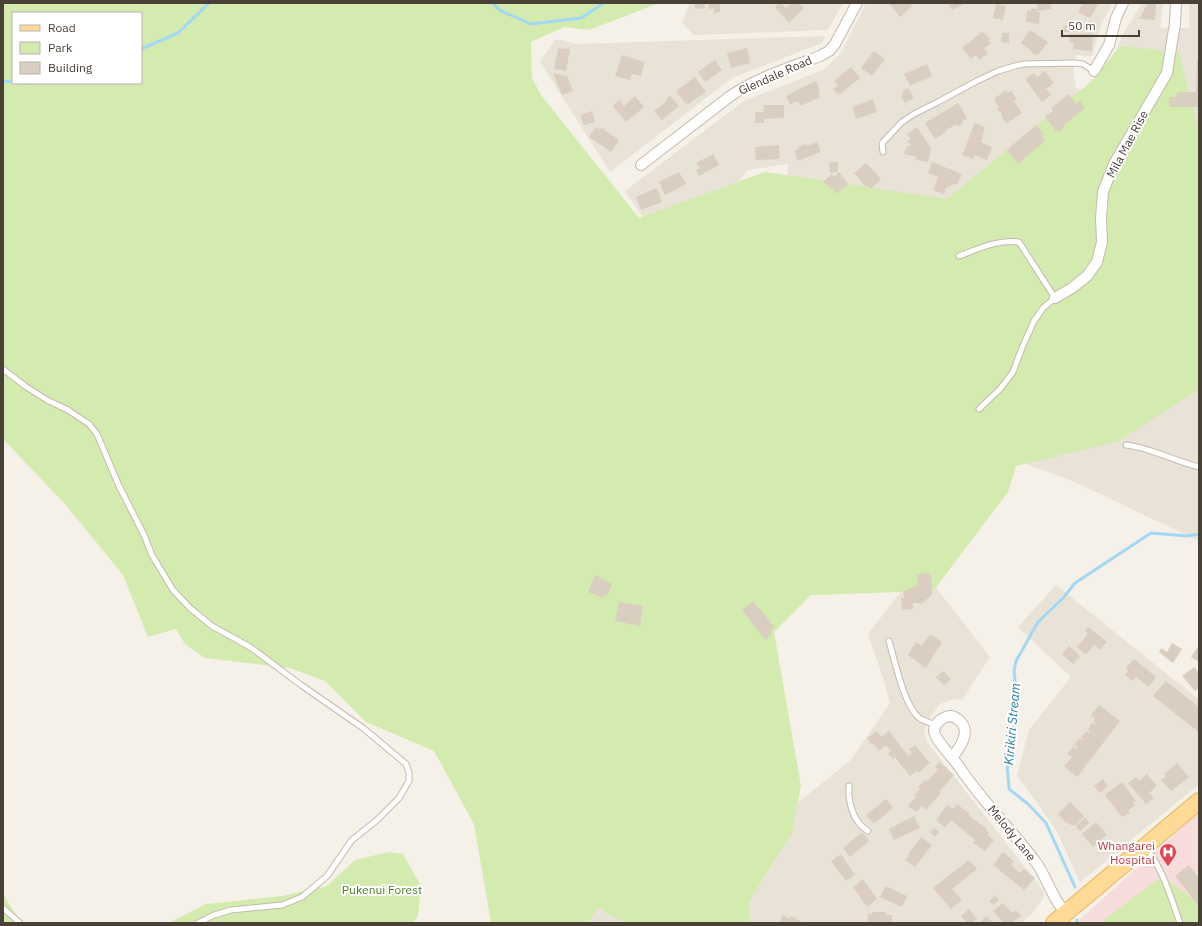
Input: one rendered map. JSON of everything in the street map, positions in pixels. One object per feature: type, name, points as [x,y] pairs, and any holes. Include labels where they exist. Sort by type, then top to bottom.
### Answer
[{"type":"main road","points":[[1054,923],[1199,801]]},
{"type":"street","name":"Glendale Road","points":[[641,165],[741,89],[829,51],[840,36],[857,3]]},
{"type":"street","points":[[1094,71],[1109,45],[1116,18],[1123,3]]},
{"type":"street","name":"Mila Mae Rise","points":[[1055,298],[1072,288],[1087,276],[1097,262],[1102,242],[1101,218],[1103,192],[1114,164],[1167,73],[1175,23],[1176,3]]},
{"type":"street","points":[[936,725],[942,718],[950,716],[957,718],[963,725],[965,732],[964,739],[952,758]]},
{"type":"street","name":"Melody Lane","points":[[936,725],[934,731],[936,737],[970,783],[1001,818],[1036,862],[1057,902],[1066,913]]},
{"type":"lane","points":[[883,152],[882,144],[884,141],[908,117],[998,71],[1024,64],[1074,63],[1083,64],[1094,71]]},
{"type":"lane","points":[[958,256],[1010,240],[1019,242],[1055,298]]},
{"type":"lane","name":"Mila Mae Rise","points":[[979,409],[1000,389],[1013,372],[1034,321],[1043,308],[1055,298]]},
{"type":"lane","points":[[3,369],[25,386],[47,400],[68,410],[89,424],[97,434],[119,486],[144,535],[152,555],[173,590],[190,608],[212,626],[250,648],[363,728],[406,764],[409,773],[409,780],[399,798],[376,821],[352,840],[327,876],[302,897],[282,905],[230,910],[214,915],[198,923]]},
{"type":"lane","points":[[1126,445],[1149,449],[1183,463],[1199,467]]},
{"type":"lane","points":[[889,641],[903,688],[914,712],[924,721],[936,725]]},
{"type":"lane","points":[[849,786],[848,795],[854,814],[858,822],[868,831]]},
{"type":"lane","points":[[1145,846],[1156,863],[1171,896],[1180,923]]},
{"type":"lane","points":[[3,908],[20,923]]},
{"type":"shaded area","points":[[690,3],[843,3],[828,30],[693,35],[682,22]]},
{"type":"shaded area","points":[[866,3],[1113,3],[1102,22],[1092,56],[1076,55],[1073,71],[1076,88],[1089,93],[1101,90],[1123,34],[1142,3],[1163,3],[1160,28],[1189,28],[1189,3],[1199,3],[1199,541],[1075,482],[991,451],[786,200],[788,164],[748,170],[701,227],[665,249],[625,191],[744,101],[825,69],[841,53]]},
{"type":"shaded area","points":[[825,36],[822,43],[732,78],[610,172],[540,62],[556,39],[577,44]]},
{"type":"shaded area","points":[[920,567],[990,657],[962,700],[953,699],[940,704],[928,720],[924,730],[927,742],[1043,890],[1044,897],[1033,913],[1022,923],[750,923],[749,902],[788,838],[775,821],[851,760],[890,703],[868,634]]},
{"type":"shaded area","points":[[1056,585],[1197,698],[1199,698],[1199,784],[1080,882],[1056,830],[1017,775],[1029,730],[1071,677],[1018,627]]},
{"type":"shaded area","name":"Whangarei Hospital","points":[[1199,812],[1199,923],[1076,923]]},
{"type":"shaded area","points":[[598,908],[625,923],[588,923]]},
{"type":"green space","points":[[3,3],[659,3],[589,30],[564,27],[531,42],[532,78],[541,95],[639,218],[765,172],[947,199],[1092,81],[1120,46],[1179,52],[1199,131],[1199,389],[1118,441],[1016,466],[1008,492],[933,591],[811,595],[774,632],[801,786],[792,832],[749,902],[750,923],[625,923],[598,908],[588,923],[491,923],[474,824],[434,751],[366,722],[325,681],[290,668],[205,658],[185,644],[176,629],[148,637],[123,575],[65,504],[3,439]]},
{"type":"green space","name":"Pukenui Forest","points":[[389,852],[403,854],[421,886],[418,916],[413,923],[169,923],[206,904],[282,896],[327,886],[355,860]]},
{"type":"green space","points":[[1162,876],[1199,903],[1199,923],[1103,923],[1104,920]]},
{"type":"green space","points":[[3,894],[18,918],[18,923],[3,923]]},
{"type":"building","points":[[695,3],[704,3],[705,8],[695,9]]},
{"type":"building","points":[[709,3],[720,3],[720,12],[714,13],[714,8],[709,9]]},
{"type":"building","points":[[779,3],[786,8],[792,3],[800,3],[804,8],[789,23],[775,7]]},
{"type":"building","points":[[889,3],[909,3],[912,6],[900,17]]},
{"type":"building","points":[[948,3],[966,3],[952,10]]},
{"type":"building","points":[[1037,3],[1050,3],[1051,9],[1038,11]]},
{"type":"building","points":[[1083,3],[1099,3],[1090,18],[1078,12]]},
{"type":"building","points":[[1148,3],[1156,3],[1155,20],[1139,19]]},
{"type":"building","points":[[996,4],[1006,6],[1003,20],[993,18]]},
{"type":"building","points":[[1031,8],[1037,9],[1037,12],[1040,12],[1039,24],[1026,22],[1027,10],[1031,11]]},
{"type":"building","points":[[1073,25],[1074,32],[1064,32],[1063,26]]},
{"type":"building","points":[[1030,30],[1048,42],[1038,55],[1032,53],[1033,52],[1021,43]]},
{"type":"building","points":[[982,32],[984,34],[985,33],[990,39],[988,40],[991,43],[984,48],[988,53],[979,60],[976,55],[971,59],[962,48]]},
{"type":"building","points":[[1002,33],[1009,33],[1009,43],[1001,42]]},
{"type":"building","points":[[1069,34],[1093,34],[1092,51],[1073,49],[1074,43],[1070,43]]},
{"type":"building","points":[[558,48],[570,49],[566,71],[554,69]]},
{"type":"building","points":[[747,48],[750,63],[731,68],[727,53]]},
{"type":"building","points":[[874,51],[885,59],[872,76],[861,68]]},
{"type":"building","points":[[622,55],[645,62],[641,76],[632,74],[630,80],[615,76]]},
{"type":"building","points":[[1197,59],[1199,59],[1199,107],[1169,107],[1169,97],[1176,97],[1177,92],[1196,92]]},
{"type":"building","points":[[715,60],[722,70],[705,82],[698,72]]},
{"type":"building","points":[[927,64],[932,76],[910,86],[904,74]]},
{"type":"building","points":[[851,67],[860,78],[839,95],[833,89],[838,85],[834,81]]},
{"type":"building","points":[[1045,71],[1054,83],[1046,89],[1051,95],[1042,102],[1025,79],[1034,73],[1037,77]]},
{"type":"building","points":[[553,73],[567,76],[573,91],[562,95]]},
{"type":"building","points":[[695,77],[706,92],[687,105],[676,91]]},
{"type":"building","points":[[816,81],[820,91],[818,92],[820,97],[800,106],[798,101],[790,105],[786,96]]},
{"type":"building","points":[[908,88],[914,98],[905,103],[901,96],[903,95],[902,92]]},
{"type":"building","points":[[1006,90],[1008,93],[1011,91],[1017,99],[1014,101],[1022,113],[1006,124],[1001,115],[1002,114],[997,109],[999,107],[994,99]]},
{"type":"building","points":[[1069,94],[1076,104],[1080,101],[1085,108],[1063,126],[1064,128],[1059,132],[1057,130],[1056,131],[1045,116],[1053,111],[1051,108]]},
{"type":"building","points":[[635,96],[644,107],[626,122],[613,106],[620,100],[624,106]]},
{"type":"building","points":[[670,96],[679,106],[662,120],[654,111],[667,101],[666,99]]},
{"type":"building","points":[[873,99],[877,112],[856,119],[852,107]]},
{"type":"building","points":[[958,103],[967,118],[962,121],[963,123],[958,126],[956,124],[935,139],[925,123]]},
{"type":"building","points":[[763,105],[784,105],[784,118],[764,119],[764,123],[755,123],[755,112],[764,112]]},
{"type":"building","points":[[592,111],[595,122],[584,125],[580,115]]},
{"type":"building","points":[[975,123],[985,127],[981,142],[992,147],[987,160],[975,155],[973,159],[962,155]]},
{"type":"building","points":[[1036,125],[1044,134],[1041,136],[1045,141],[1018,164],[1007,150]]},
{"type":"building","points":[[596,127],[600,130],[602,128],[619,140],[611,152],[589,137]]},
{"type":"building","points":[[917,127],[931,148],[928,162],[916,160],[917,157],[904,154],[907,146],[911,145],[907,141],[911,139],[907,134]]},
{"type":"building","points":[[817,142],[821,152],[798,161],[794,151],[799,149],[798,147],[806,144],[807,146]]},
{"type":"building","points":[[779,145],[780,159],[756,160],[755,147]]},
{"type":"building","points":[[713,154],[719,165],[699,176],[696,170],[700,168],[696,163]]},
{"type":"building","points":[[829,162],[838,162],[838,172],[830,173]]},
{"type":"building","points":[[932,162],[962,174],[957,185],[954,184],[946,188],[944,194],[933,190],[938,177],[928,173]]},
{"type":"building","points":[[866,163],[881,179],[871,189],[868,186],[866,187],[854,173]]},
{"type":"building","points":[[679,172],[686,184],[665,195],[659,182]]},
{"type":"building","points":[[839,172],[848,184],[837,194],[832,188],[831,189],[823,182],[832,174],[834,177]]},
{"type":"building","points":[[657,188],[662,202],[641,210],[636,197]]},
{"type":"building","points":[[931,573],[932,595],[921,604],[913,603],[913,609],[902,610],[901,598],[904,598],[903,591],[918,585],[917,574]]},
{"type":"building","points":[[595,575],[612,584],[608,595],[605,594],[604,598],[588,592]]},
{"type":"building","points":[[753,601],[774,627],[770,631],[772,634],[765,640],[742,610]]},
{"type":"building","points":[[619,602],[643,606],[640,626],[615,621]]},
{"type":"building","points":[[1088,627],[1107,642],[1100,650],[1094,645],[1086,655],[1077,647],[1088,634],[1085,631]]},
{"type":"building","points":[[930,634],[942,642],[926,668],[908,655],[916,642],[922,646]]},
{"type":"building","points":[[1172,643],[1182,649],[1173,663],[1159,652],[1161,648],[1167,652]]},
{"type":"building","points":[[1199,645],[1199,662],[1191,657]]},
{"type":"building","points":[[1069,646],[1080,656],[1073,664],[1062,654]]},
{"type":"building","points":[[1134,659],[1156,677],[1149,687],[1136,677],[1133,681],[1125,675],[1128,671],[1126,668]]},
{"type":"building","points":[[1194,667],[1199,673],[1199,688],[1195,691],[1182,676]]},
{"type":"building","points":[[943,671],[951,679],[944,685],[936,677]]},
{"type":"building","points":[[1166,681],[1199,707],[1199,732],[1153,696]]},
{"type":"building","points":[[1099,705],[1120,721],[1077,777],[1064,766],[1072,757],[1067,754],[1073,747],[1076,749],[1078,747],[1074,745],[1080,738],[1083,740],[1084,739],[1081,737],[1087,731],[1089,733],[1090,731],[1088,729],[1092,723],[1095,725],[1096,724],[1093,721],[1095,719],[1091,715]]},
{"type":"building","points":[[877,731],[881,737],[889,731],[908,756],[912,753],[909,749],[915,745],[930,763],[918,773],[917,771],[910,776],[895,757],[893,759],[888,754],[891,751],[886,745],[879,751],[873,743],[871,744],[867,738]]},
{"type":"building","points":[[939,762],[954,775],[926,810],[922,806],[916,812],[908,806],[916,797],[914,796],[920,789],[918,787],[925,780],[927,782],[938,769],[935,767]]},
{"type":"building","points":[[1177,763],[1189,777],[1171,791],[1161,780],[1166,776],[1164,774]]},
{"type":"building","points":[[1147,774],[1157,786],[1149,793],[1154,798],[1146,804],[1128,783],[1136,777],[1139,781]]},
{"type":"building","points":[[1103,779],[1108,786],[1100,793],[1094,786]]},
{"type":"building","points":[[1122,782],[1136,801],[1133,803],[1135,805],[1128,811],[1130,813],[1122,817],[1105,795]]},
{"type":"building","points":[[886,799],[893,808],[874,824],[866,815]]},
{"type":"building","points":[[1070,802],[1084,816],[1076,825],[1066,823],[1058,814]]},
{"type":"building","points":[[957,804],[970,814],[969,816],[986,828],[985,829],[989,833],[987,835],[994,840],[985,851],[973,843],[975,840],[951,820],[945,828],[936,820],[947,805],[953,809]]},
{"type":"building","points":[[914,816],[920,828],[894,840],[889,829]]},
{"type":"building","points":[[1085,818],[1089,823],[1080,831],[1076,826]]},
{"type":"building","points":[[1096,822],[1107,835],[1093,847],[1082,834]]},
{"type":"building","points":[[934,828],[939,832],[935,837],[930,832]]},
{"type":"building","points":[[862,832],[869,841],[850,857],[843,848]]},
{"type":"building","points":[[921,837],[932,845],[915,867],[905,860]]},
{"type":"building","points":[[1003,852],[1014,861],[1011,865],[1020,873],[1024,869],[1035,878],[1024,890],[993,865]]},
{"type":"building","points":[[841,854],[855,875],[846,881],[831,861]]},
{"type":"building","points":[[969,860],[977,869],[952,889],[962,900],[951,909],[933,888]]},
{"type":"building","points":[[1189,865],[1199,878],[1199,907],[1175,876]]},
{"type":"building","points":[[863,879],[877,899],[867,907],[853,887]]},
{"type":"building","points":[[886,886],[907,896],[902,907],[880,897]]},
{"type":"building","points":[[995,895],[999,900],[993,905],[989,901]]},
{"type":"building","points":[[1003,903],[1012,913],[1016,910],[1021,916],[1012,923],[1003,923],[993,911]]},
{"type":"building","points":[[969,909],[977,919],[971,923],[967,923],[961,916]]},
{"type":"building","points":[[872,912],[886,912],[886,915],[892,915],[892,923],[867,923],[868,914],[872,914]]},
{"type":"building","points":[[783,915],[790,919],[791,916],[804,923],[779,923]]},
{"type":"building","points":[[987,916],[993,923],[979,923]]},
{"type":"waterway","points":[[142,49],[178,33],[209,3]]},
{"type":"waterway","points":[[493,3],[499,10],[531,24],[581,18],[604,3]]},
{"type":"waterway","points":[[3,81],[12,82]]},
{"type":"waterway","name":"Kirikiri Stream","points":[[1075,887],[1046,823],[1028,804],[1009,789],[1007,762],[1013,739],[1017,700],[1014,671],[1016,661],[1038,622],[1064,597],[1075,583],[1151,533],[1187,536],[1199,534]]},
{"type":"place","name":"Whangarei Hospital","points":[[1168,867]]}]
